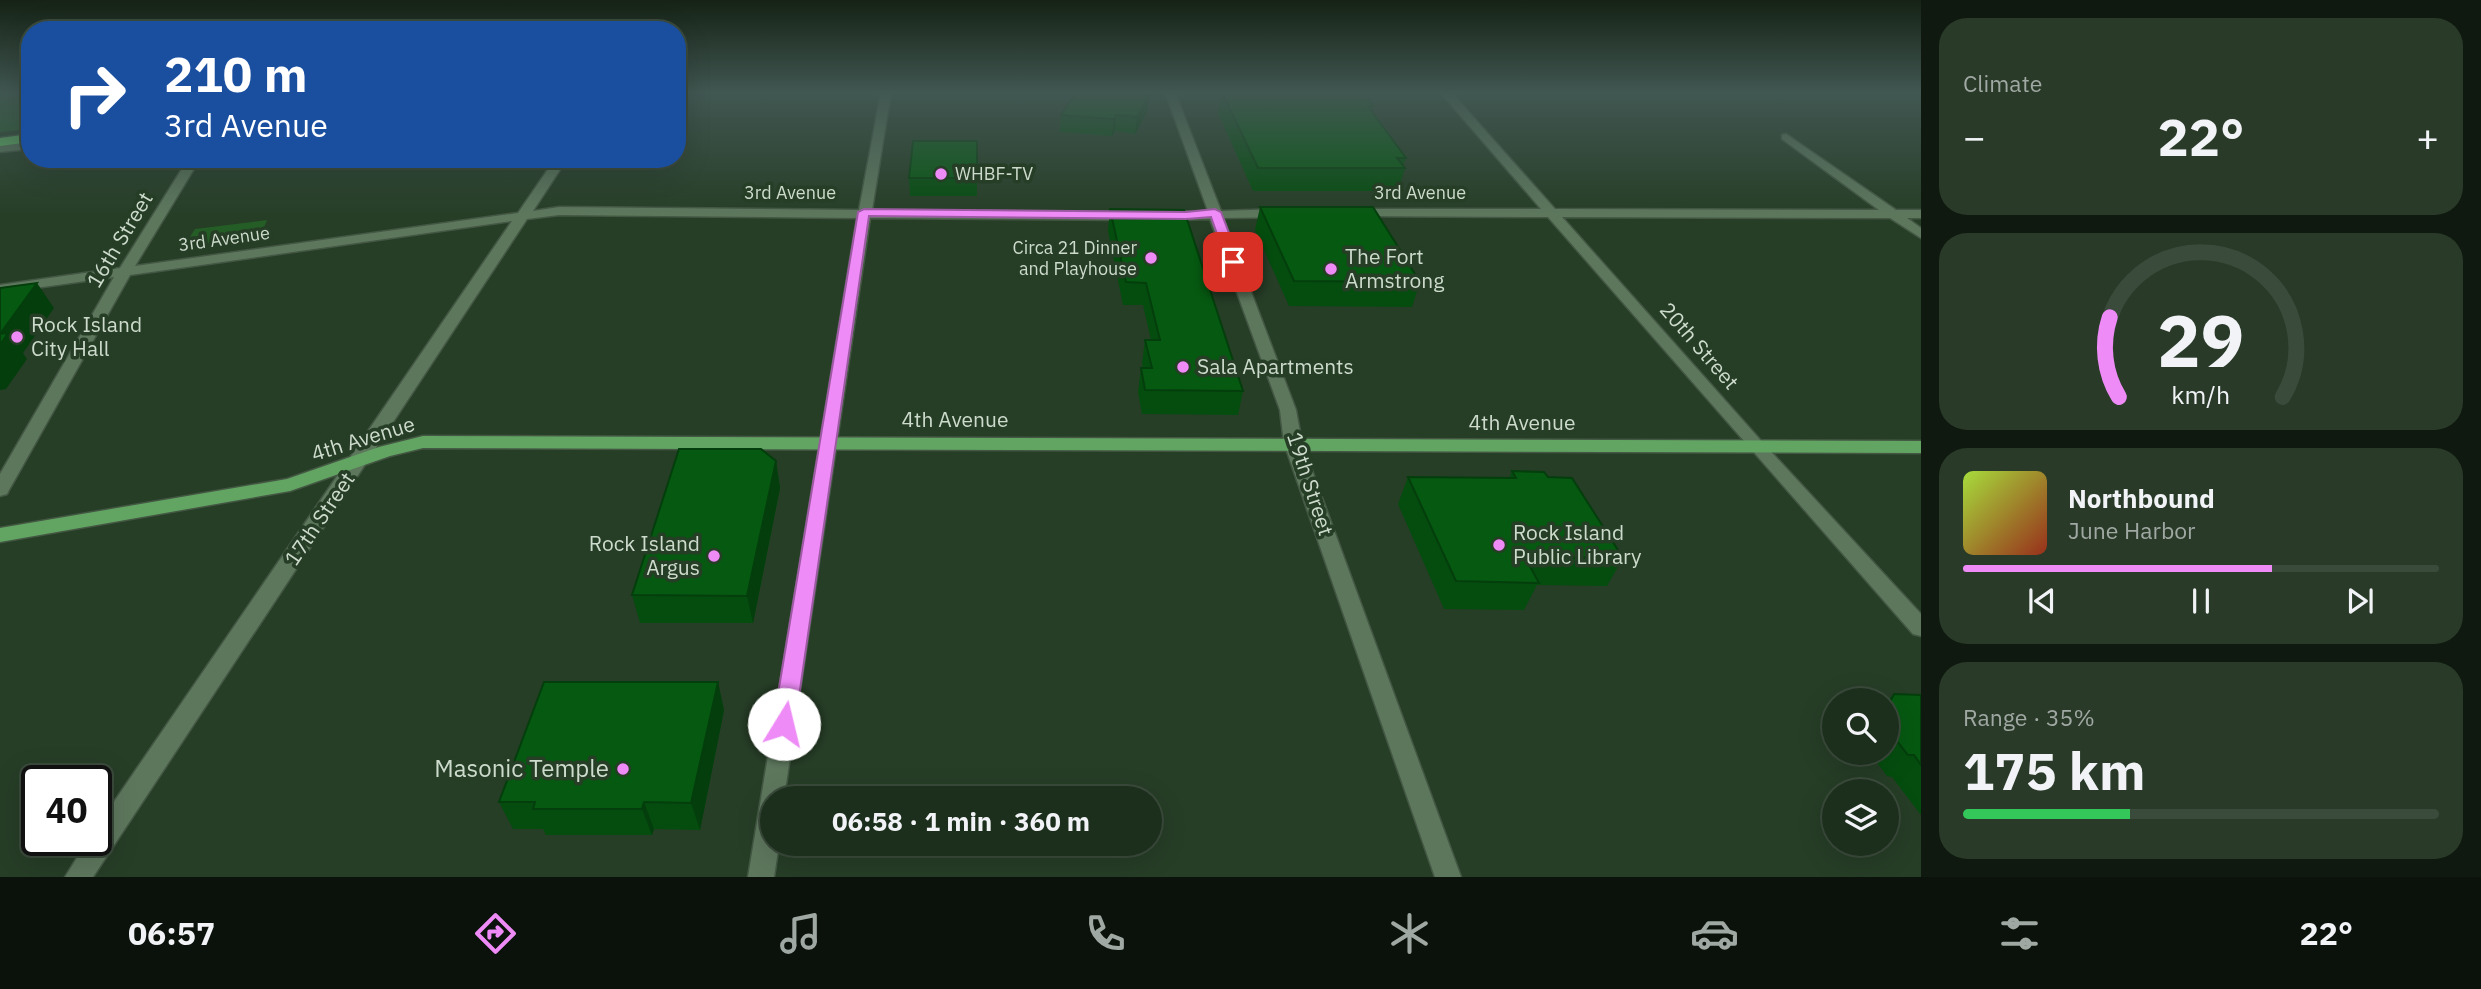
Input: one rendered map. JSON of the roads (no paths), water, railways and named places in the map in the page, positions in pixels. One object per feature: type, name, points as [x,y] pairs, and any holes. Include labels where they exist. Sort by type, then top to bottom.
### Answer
[{"type":"highway","points":[[0,142],[21,139]]},
{"type":"main road","name":"4th Avenue","points":[[0,535],[290,485],[405,445],[444,441],[1921,447]]},
{"type":"street","points":[[774,786],[878,133]]},
{"type":"street","name":"19th Street","points":[[1185,133],[1289,410],[1293,443],[1448,877]]},
{"type":"street","name":"20th Street","points":[[1480,133],[1757,447],[1921,628]]},
{"type":"street","points":[[1786,137],[1921,234]]},
{"type":"street","points":[[0,148],[21,146]]},
{"type":"street","name":"16th Street","points":[[0,490],[125,272],[189,168]]},
{"type":"street","name":"17th Street","points":[[78,877],[555,168]]},
{"type":"street","name":"3rd Avenue","points":[[0,289],[571,210],[1172,216],[1215,212],[1299,213]]},
{"type":"street","name":"3rd Avenue","points":[[1341,213],[1921,214]]},
{"type":"street","points":[[761,877],[764,856]]},
{"type":"place","name":"WHBF-TV","points":[[941,174]]},
{"type":"place","name":"Circa 21 Dinner and Playhouse","points":[[1151,258]]},
{"type":"place","name":"The Fort Armstrong","points":[[1331,269]]},
{"type":"place","name":"Rock Island City Hall","points":[[17,337]]},
{"type":"place","name":"Sala Apartments","points":[[1183,367]]},
{"type":"place","name":"Rock Island Public Library","points":[[1499,545]]},
{"type":"place","name":"Rock Island Argus","points":[[714,556]]},
{"type":"place","name":"Masonic Temple","points":[[623,769]]}]
